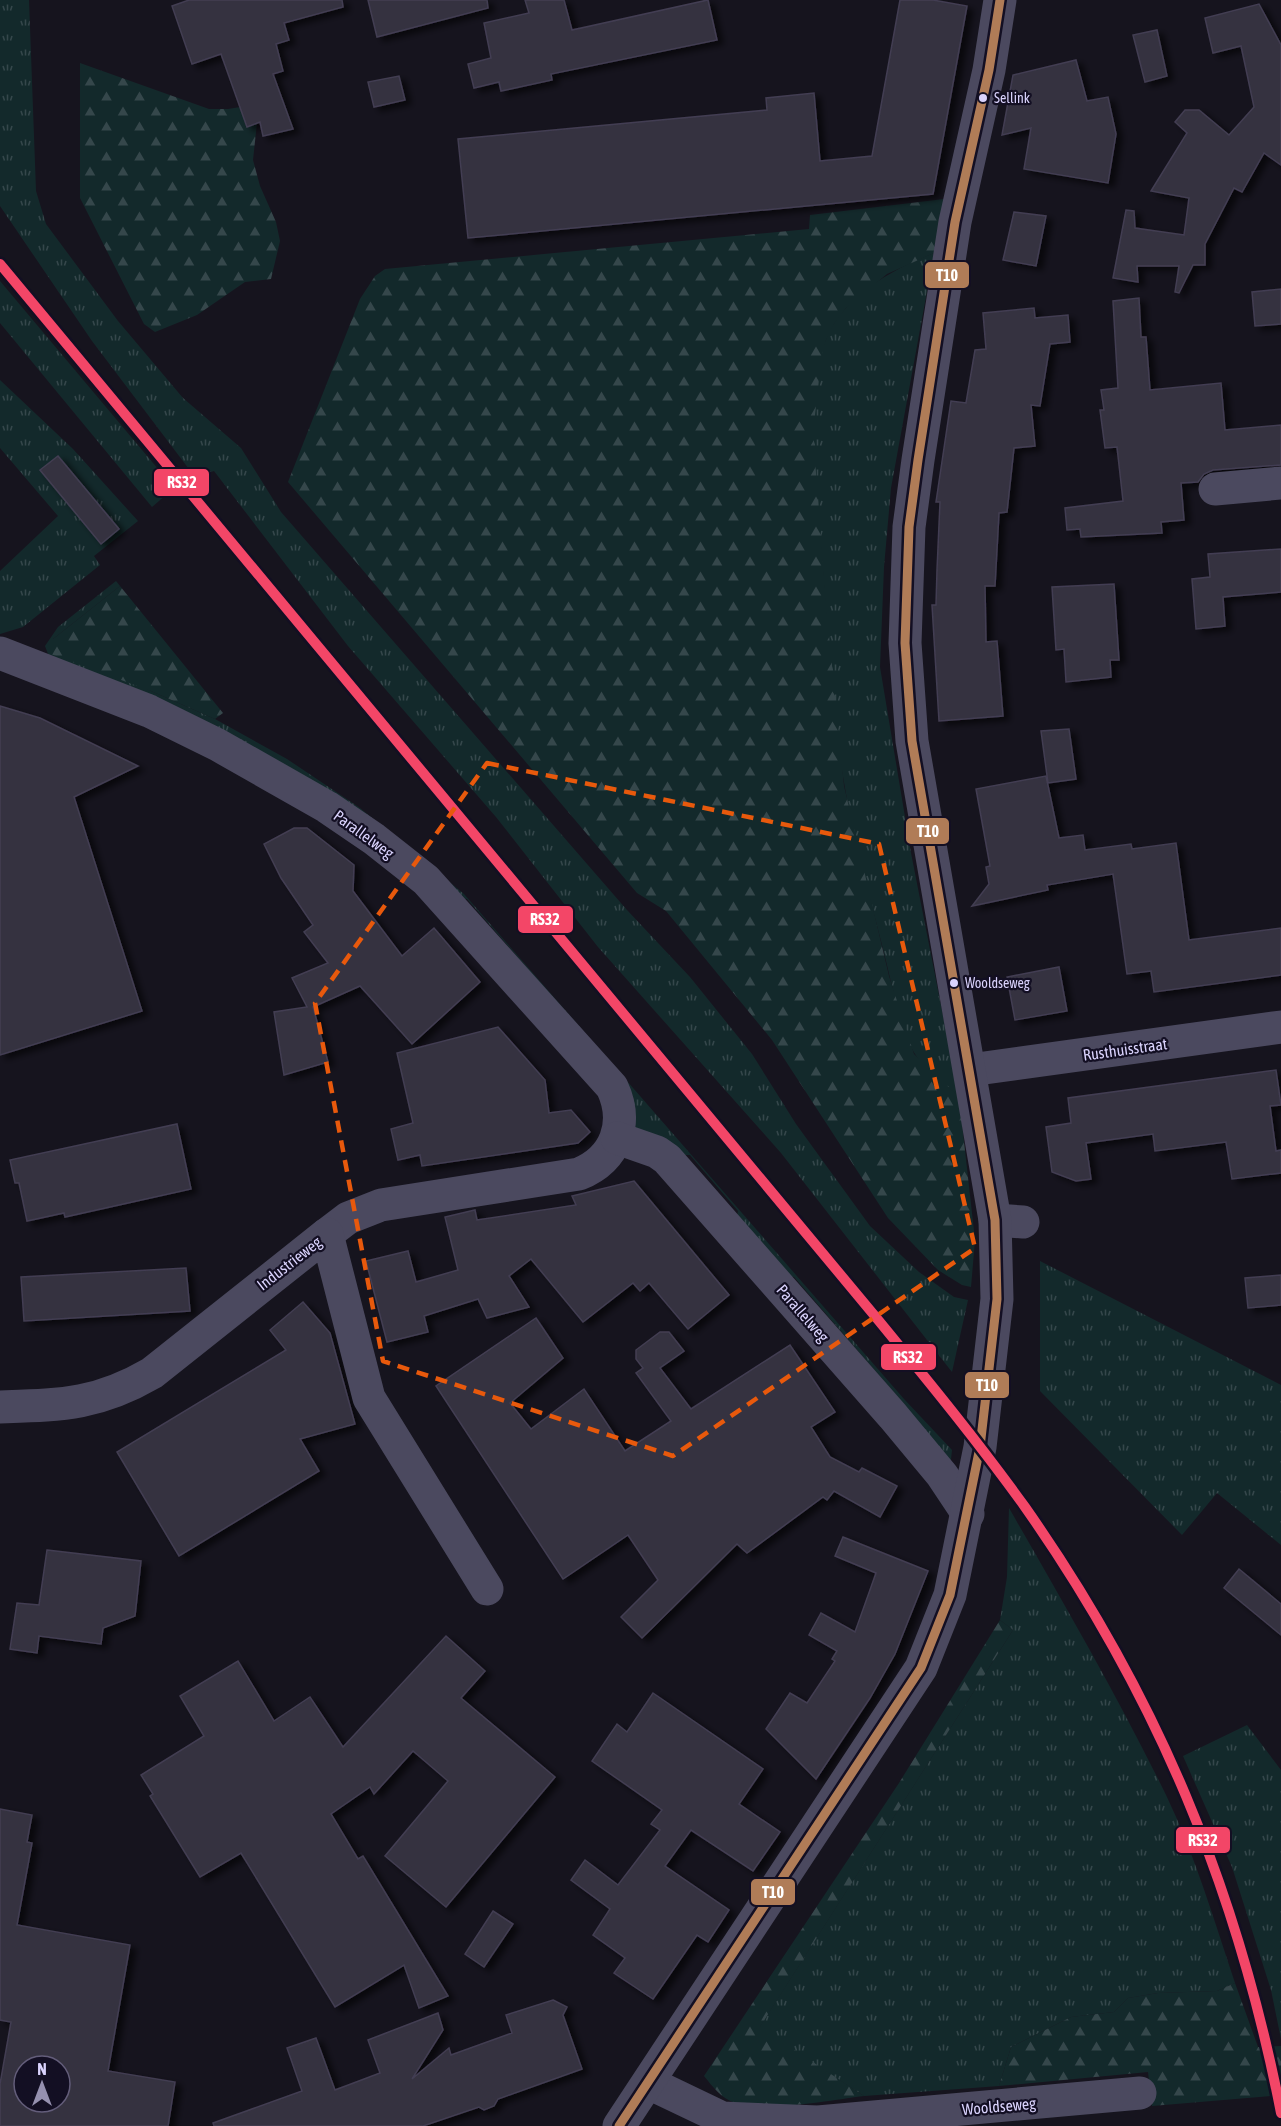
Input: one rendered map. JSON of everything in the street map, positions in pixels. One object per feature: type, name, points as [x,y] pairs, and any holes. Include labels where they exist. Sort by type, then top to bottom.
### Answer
[{"type":"street","points":[[620,2126],[921,1668],[950,1595],[980,1447],[997,1299],[1009,1221],[970,1070],[912,741],[905,643],[909,527],[919,448],[955,222],[989,70],[1000,0]]},
{"type":"street","points":[[1215,489],[1281,483]]},
{"type":"street","name":"Parallelweg","points":[[0,653],[149,711],[218,745],[327,807],[426,880],[612,1087],[619,1102],[620,1120],[617,1138],[657,1152],[667,1158],[893,1416],[942,1475],[968,1514]]},
{"type":"street","name":"Rusthuisstraat","points":[[970,1070],[1281,1027]]},
{"type":"street","points":[[327,1234],[348,1218],[381,1205],[579,1174],[594,1168],[603,1160],[617,1138]]},
{"type":"street","name":"Industrieweg","points":[[0,1407],[67,1404],[99,1398],[126,1388],[152,1373],[327,1234],[369,1398],[487,1588]]},
{"type":"street","name":"Wooldseweg","points":[[649,2083],[722,2118],[818,2122],[1140,2093]]},
{"type":"highlighted area","points":[[487,763],[879,844],[975,1248],[673,1456],[383,1361],[315,1003]]},
{"type":"green space","points":[[0,0],[29,0],[36,191],[46,224],[118,321],[183,398],[241,448],[281,512],[627,910],[690,977],[752,1054],[796,1124],[870,1226],[919,1272],[954,1297],[968,1300],[952,1372],[781,1153],[598,947],[496,817],[348,646],[214,471],[195,477],[92,341],[0,206]]},
{"type":"green space","points":[[80,63],[209,109],[228,109],[259,104],[253,160],[260,186],[276,222],[280,241],[271,279],[245,282],[197,315],[155,332],[144,324],[80,198]]},
{"type":"green space","points":[[944,199],[934,253],[887,274],[846,308],[834,324],[826,340],[821,359],[813,434],[827,615],[844,786],[889,976],[914,1054],[959,1097],[975,1240],[971,1287],[962,1285],[938,1270],[888,1218],[772,1040],[666,911],[637,893],[288,482],[360,299],[375,276],[385,269],[809,229],[810,215]]},
{"type":"green space","points":[[934,253],[891,488],[884,567],[880,667],[911,853],[959,1097],[924,1066],[911,1047],[895,998],[854,833],[840,758],[833,698],[813,443],[815,391],[819,366],[825,342],[833,326],[843,311],[870,287],[902,267]]},
{"type":"green space","points":[[0,281],[174,488],[152,507],[0,323]]},
{"type":"green space","points":[[0,380],[73,449],[138,521],[94,556],[100,565],[23,627],[0,634],[0,571],[58,516],[0,448]]},
{"type":"green space","points":[[116,581],[120,586],[53,639],[151,691],[215,719],[287,759],[360,808],[464,894],[904,1399],[952,1450],[950,1468],[903,1403],[794,1277],[782,1276],[736,1221],[738,1211],[690,1155],[678,1155],[641,1135],[529,977],[529,970],[467,899],[459,898],[50,659],[45,646],[58,627]]},
{"type":"green space","points":[[120,586],[223,713],[215,719],[151,691],[48,653],[53,639]]},
{"type":"green space","points":[[1040,1261],[1281,1385],[1281,1545],[1217,1493],[1182,1535],[1040,1391]]},
{"type":"green space","points":[[1009,1508],[1070,1614],[1166,1795],[1195,1864],[1235,1983],[1217,1991],[1158,1993],[1128,1998],[1114,2012],[1071,2017],[1011,2047],[999,2086],[864,2096],[759,2028],[1013,1630],[1000,1620],[1007,1577]]},
{"type":"green space","points":[[1000,1620],[1013,1630],[760,2027],[864,2096],[763,2107],[730,2101],[718,2092],[704,2076],[899,1783]]},
{"type":"green space","points":[[1247,1725],[1281,1770],[1281,2039],[1271,1990],[1232,1867],[1183,1756]]},
{"type":"green space","points":[[1235,1983],[1258,2047],[1281,2046],[1281,2120],[1271,2096],[1152,2106],[1148,2072],[999,2086],[1011,2047],[1071,2017],[1114,2012],[1128,1998],[1158,1993],[1217,1991]]},
{"type":"building","points":[[189,0],[342,0],[343,7],[284,23],[289,40],[276,44],[283,71],[273,74],[293,129],[263,136],[260,122],[247,127],[221,54],[192,64],[172,6]]},
{"type":"building","points":[[368,0],[487,0],[488,8],[377,37]]},
{"type":"building","points":[[525,0],[564,0],[572,30],[708,0],[717,40],[551,74],[552,80],[501,91],[499,82],[474,88],[468,64],[491,58],[484,23],[529,13]]},
{"type":"building","points":[[900,0],[933,0],[967,6],[933,194],[468,238],[458,139],[767,110],[766,98],[814,93],[820,161],[872,156]]},
{"type":"building","points":[[1259,4],[1281,45],[1281,165],[1264,153],[1242,192],[1234,188],[1205,244],[1205,265],[1193,265],[1179,293],[1175,292],[1179,266],[1137,266],[1138,282],[1113,278],[1126,210],[1134,211],[1135,228],[1184,235],[1189,198],[1151,191],[1187,133],[1175,122],[1185,110],[1199,110],[1229,135],[1254,107],[1241,46],[1213,53],[1205,18]]},
{"type":"building","points":[[1157,30],[1167,76],[1145,82],[1133,35]]},
{"type":"building","points":[[1076,60],[1087,101],[1108,97],[1116,134],[1108,183],[1024,169],[1031,128],[1002,135],[1013,75]]},
{"type":"building","points":[[399,76],[405,100],[374,107],[368,82]]},
{"type":"building","points":[[1014,212],[1046,216],[1036,266],[1003,260]]},
{"type":"building","points":[[1281,289],[1281,324],[1255,326],[1252,292]]},
{"type":"building","points":[[1139,298],[1141,337],[1146,337],[1150,390],[1221,383],[1225,430],[1281,425],[1281,465],[1213,470],[1204,474],[1198,482],[1181,483],[1184,520],[1161,522],[1162,533],[1081,537],[1080,529],[1067,530],[1065,508],[1123,501],[1117,447],[1105,448],[1100,410],[1104,410],[1101,390],[1118,388],[1113,301]]},
{"type":"building","points":[[1034,308],[1035,318],[1068,315],[1070,342],[1050,344],[1040,406],[1031,405],[1035,446],[1014,448],[1007,512],[999,513],[995,586],[985,586],[986,642],[997,641],[1003,716],[939,721],[932,605],[936,605],[940,502],[936,502],[951,401],[966,403],[975,350],[986,349],[983,313]]},
{"type":"building","points":[[58,456],[119,529],[101,544],[40,470]]},
{"type":"building","points":[[1281,549],[1281,592],[1223,597],[1225,626],[1196,629],[1192,579],[1210,577],[1208,554]]},
{"type":"building","points":[[1114,584],[1119,660],[1110,660],[1111,677],[1066,682],[1064,649],[1056,650],[1052,587]]},
{"type":"building","points":[[0,706],[40,718],[138,766],[74,797],[142,1011],[0,1055]]},
{"type":"building","points":[[1069,729],[1076,779],[1048,783],[1041,731]]},
{"type":"building","points":[[1046,776],[1059,838],[1083,835],[1085,850],[1131,844],[1132,849],[1176,843],[1189,940],[1281,928],[1281,975],[1154,992],[1151,971],[1127,974],[1113,874],[1047,885],[1048,890],[972,906],[989,884],[986,867],[990,866],[976,789]]},
{"type":"building","points":[[294,828],[307,828],[354,865],[353,891],[402,956],[434,928],[480,982],[412,1044],[360,986],[313,1007],[328,1062],[284,1075],[274,1012],[307,1007],[292,978],[328,963],[304,932],[313,925],[281,878],[264,844]]},
{"type":"building","points":[[1059,967],[1067,1011],[1015,1020],[1007,977]]},
{"type":"building","points":[[498,1027],[545,1080],[549,1113],[571,1110],[590,1132],[578,1143],[422,1166],[420,1155],[398,1160],[391,1129],[413,1123],[397,1053]]},
{"type":"building","points":[[1276,1070],[1281,1105],[1270,1106],[1276,1151],[1281,1150],[1281,1173],[1232,1179],[1226,1142],[1155,1151],[1153,1134],[1086,1143],[1091,1179],[1076,1181],[1052,1172],[1046,1127],[1071,1123],[1068,1098]]},
{"type":"building","points":[[177,1124],[191,1189],[65,1217],[64,1213],[27,1221],[19,1183],[15,1183],[10,1160]]},
{"type":"building","points":[[634,1181],[729,1295],[688,1329],[649,1283],[640,1291],[633,1283],[583,1322],[531,1259],[509,1276],[529,1307],[487,1318],[478,1299],[424,1316],[428,1332],[387,1342],[366,1261],[408,1251],[416,1282],[458,1270],[445,1217],[475,1210],[477,1220],[576,1205],[572,1196]]},
{"type":"building","points":[[186,1268],[190,1311],[24,1321],[21,1277]]},
{"type":"building","points":[[1281,1275],[1281,1305],[1248,1308],[1245,1278]]},
{"type":"building","points":[[303,1302],[330,1333],[355,1424],[300,1439],[319,1471],[179,1556],[117,1452],[286,1350],[270,1330]]},
{"type":"building","points":[[536,1318],[563,1358],[510,1403],[531,1429],[584,1389],[625,1451],[671,1421],[636,1373],[643,1368],[636,1359],[636,1350],[660,1332],[669,1332],[684,1351],[660,1368],[691,1409],[790,1345],[835,1412],[811,1427],[830,1457],[859,1472],[862,1468],[897,1486],[880,1517],[834,1491],[827,1500],[823,1497],[747,1553],[737,1544],[642,1638],[621,1617],[658,1580],[628,1535],[563,1579],[436,1386]]},
{"type":"building","points":[[843,1537],[928,1571],[895,1654],[870,1698],[816,1779],[766,1729],[790,1693],[807,1703],[835,1661],[832,1659],[837,1651],[809,1635],[821,1613],[855,1632],[876,1573],[835,1556]]},
{"type":"building","points":[[47,1550],[141,1561],[135,1616],[103,1628],[101,1644],[39,1636],[37,1653],[10,1649],[17,1603],[39,1605]]},
{"type":"building","points":[[1239,1569],[1281,1604],[1281,1635],[1224,1588]]},
{"type":"building","points":[[446,1636],[485,1671],[461,1698],[555,1777],[446,1907],[385,1856],[448,1781],[413,1751],[374,1794],[370,1787],[331,1814],[358,1859],[363,1856],[448,1996],[419,2008],[404,1965],[335,2007],[241,1853],[200,1877],[150,1796],[153,1794],[141,1775],[204,1736],[180,1696],[238,1661],[274,1721],[310,1697],[343,1747]]},
{"type":"building","points":[[653,1693],[763,1769],[739,1804],[780,1832],[753,1871],[691,1830],[665,1866],[729,1910],[708,1942],[697,1935],[653,1999],[614,1973],[625,1958],[593,1935],[610,1909],[571,1880],[585,1860],[618,1885],[660,1830],[651,1824],[662,1810],[592,1761],[617,1724],[627,1732]]},
{"type":"building","points":[[0,1809],[32,1815],[27,1842],[32,1843],[17,1925],[130,1945],[108,2071],[175,2082],[168,2126],[0,2126],[0,2084],[11,2022],[0,2020]]},
{"type":"building","points":[[493,1911],[513,1924],[484,1967],[465,1954]]},
{"type":"building","points":[[553,2000],[567,2007],[563,2015],[582,2069],[498,2099],[494,2106],[484,2110],[479,2107],[423,2126],[214,2126],[213,2123],[302,2091],[287,2048],[316,2038],[335,2090],[380,2073],[368,2040],[438,2013],[443,2030],[412,2079],[449,2048],[451,2055],[512,2033],[506,2015]]},
{"type":"transit line","name":"T10","points":[[619,2126],[921,1668],[950,1595],[980,1447],[997,1299],[995,1220],[912,741],[905,643],[909,527],[918,460],[955,222],[989,70],[1000,0]]},
{"type":"transit line","name":"RS32","points":[[0,264],[879,1321],[972,1436],[1025,1507],[1072,1578],[1114,1649],[1152,1722],[1186,1796],[1241,1950],[1263,2030],[1281,2113]]},
{"type":"place","name":"Sellink","points":[[983,98]]},
{"type":"place","name":"Wooldseweg","points":[[954,983]]}]
